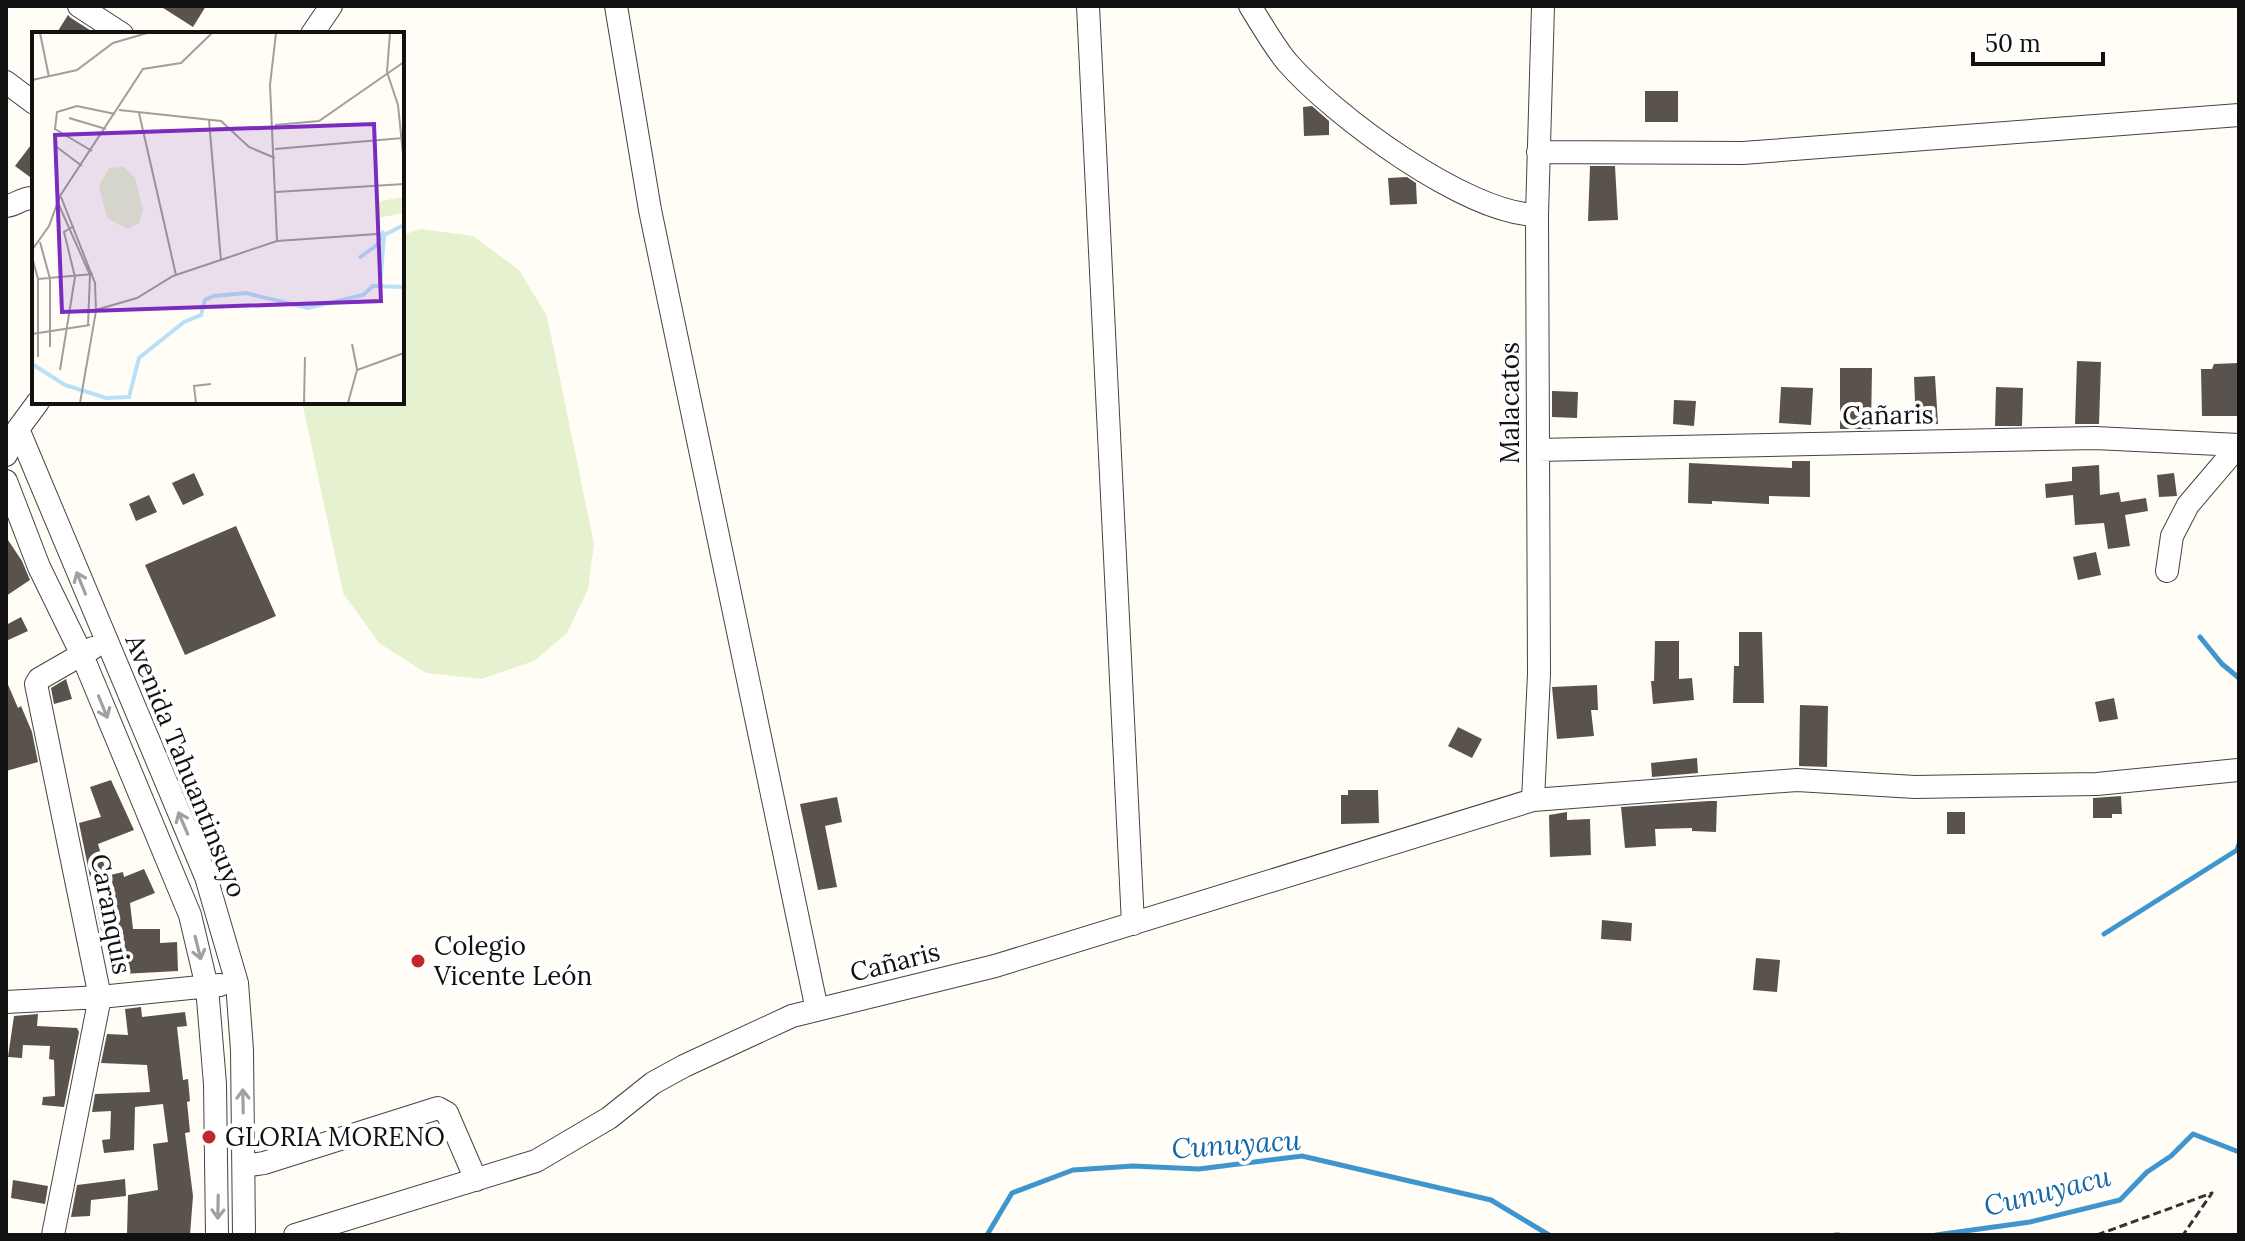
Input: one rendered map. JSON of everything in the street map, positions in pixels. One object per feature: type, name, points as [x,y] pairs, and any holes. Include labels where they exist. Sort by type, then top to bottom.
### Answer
[{"type":"street","points":[[79,6],[119,32]]},
{"type":"street","points":[[313,32],[331,6]]},
{"type":"street","points":[[616,6],[650,210],[817,1010]]},
{"type":"street","points":[[1088,6],[1133,924]]},
{"type":"street","points":[[1250,6],[1288,62],[1359,128],[1409,162],[1462,191],[1520,215],[1537,215]]},
{"type":"street","name":"Malacatos","points":[[1533,800],[1539,674],[1537,215],[1543,6]]},
{"type":"street","points":[[6,82],[32,102]]},
{"type":"street","points":[[1538,152],[1743,153],[2239,115]]},
{"type":"street","points":[[6,206],[32,198]]},
{"type":"street","points":[[6,455],[18,429],[37,404]]},
{"type":"street","name":"Avenida Tahuantinsuyo","points":[[18,429],[206,877],[237,983],[242,1050],[244,1235]]},
{"type":"street","name":"Cañaris","points":[[1538,450],[2095,438],[2239,445]]},
{"type":"street","points":[[2167,571],[2172,536],[2188,505],[2239,445]]},
{"type":"street","name":"Avenida Tahuantinsuyo","points":[[6,481],[39,567],[82,655],[190,915],[207,987],[215,1084],[217,1235]]},
{"type":"street","name":"Caranquis","points":[[53,1235],[100,997],[36,684],[39,679],[105,641]]},
{"type":"street","name":"Cañaris","points":[[295,1235],[536,1161],[609,1118],[653,1083],[792,1016],[995,966],[1533,800],[1797,780],[1915,787],[2097,784],[2238,770]]},
{"type":"street","points":[[6,1002],[100,997],[237,983]]},
{"type":"street","points":[[244,1166],[264,1163],[430,1108],[438,1108],[447,1113],[476,1180]]},
{"type":"path","points":[[2097,1235],[2212,1193],[2183,1235]]},
{"type":"green space","points":[[421,229],[473,236],[519,270],[547,316],[594,544],[588,589],[567,633],[534,661],[481,679],[426,673],[379,643],[343,593],[302,404],[404,404],[404,234]]},
{"type":"building","points":[[160,6],[206,6],[193,27]]},
{"type":"building","points":[[68,15],[93,32],[57,32]]},
{"type":"building","points":[[1645,91],[1678,91],[1678,122],[1645,122]]},
{"type":"building","points":[[1312,106],[1329,121],[1329,135],[1304,136],[1303,107]]},
{"type":"building","points":[[32,144],[32,179],[15,166]]},
{"type":"building","points":[[1590,166],[1615,166],[1618,220],[1588,221]]},
{"type":"building","points":[[1407,177],[1416,183],[1417,204],[1390,205],[1388,178]]},
{"type":"building","points":[[2077,361],[2101,362],[2099,424],[2075,424]]},
{"type":"building","points":[[2239,363],[2239,416],[2202,416],[2201,369],[2212,369],[2214,364]]},
{"type":"building","points":[[1840,368],[1872,368],[1871,429],[1840,429]]},
{"type":"building","points":[[1935,376],[1938,424],[1916,425],[1914,377]]},
{"type":"building","points":[[1781,387],[1813,388],[1811,425],[1779,423]]},
{"type":"building","points":[[1996,387],[2023,388],[2022,426],[1995,426]]},
{"type":"building","points":[[1552,391],[1578,392],[1577,418],[1552,417]]},
{"type":"building","points":[[1674,400],[1696,401],[1694,426],[1673,424]]},
{"type":"building","points":[[1792,461],[1810,461],[1810,497],[1769,496],[1769,504],[1688,503],[1689,463],[1792,468]]},
{"type":"building","points":[[2099,465],[2100,495],[2119,492],[2121,502],[2146,498],[2148,511],[2125,515],[2130,546],[2108,549],[2104,523],[2075,525],[2073,495],[2046,498],[2045,484],[2072,481],[2072,467]]},
{"type":"building","points":[[194,473],[204,495],[183,505],[172,483]]},
{"type":"building","points":[[2174,473],[2177,496],[2159,497],[2157,475]]},
{"type":"building","points":[[149,495],[157,512],[136,521],[129,504]]},
{"type":"building","points":[[236,526],[276,616],[185,655],[145,565]]},
{"type":"building","points":[[6,537],[30,580],[6,596]]},
{"type":"building","points":[[2096,552],[2101,575],[2078,580],[2073,557]]},
{"type":"building","points":[[21,617],[28,631],[6,641],[6,625]]},
{"type":"building","points":[[1739,632],[1762,632],[1764,703],[1733,703],[1734,666],[1739,666]]},
{"type":"building","points":[[1655,641],[1679,641],[1679,679],[1692,678],[1694,700],[1653,704],[1651,681],[1654,681]]},
{"type":"building","points":[[66,679],[72,699],[54,704],[51,688]]},
{"type":"building","points":[[6,680],[32,732],[38,762],[6,771]]},
{"type":"building","points":[[1597,685],[1598,710],[1591,710],[1594,736],[1557,739],[1552,687]]},
{"type":"building","points":[[2114,698],[2118,719],[2099,722],[2095,702]]},
{"type":"building","points":[[1800,705],[1828,706],[1827,767],[1799,766]]},
{"type":"building","points":[[1458,727],[1482,739],[1472,758],[1448,746]]},
{"type":"building","points":[[1697,758],[1698,773],[1652,777],[1651,763]]},
{"type":"building","points":[[111,780],[134,830],[98,844],[106,871],[90,877],[79,823],[101,817],[90,787]]},
{"type":"building","points":[[1348,790],[1378,790],[1379,823],[1341,824],[1341,795],[1348,795]]},
{"type":"building","points":[[2121,796],[2122,814],[2112,814],[2112,818],[2093,818],[2093,798]]},
{"type":"building","points":[[837,797],[842,822],[825,826],[837,887],[818,890],[800,804]]},
{"type":"building","points":[[1717,801],[1716,832],[1692,831],[1692,828],[1655,829],[1656,846],[1625,848],[1621,807]]},
{"type":"building","points":[[1567,812],[1567,820],[1590,819],[1591,855],[1550,857],[1549,815]]},
{"type":"building","points":[[1947,812],[1965,812],[1965,834],[1947,834]]},
{"type":"building","points":[[144,869],[155,893],[130,903],[133,929],[160,929],[160,943],[177,942],[178,971],[122,974],[120,940],[103,941],[96,905],[109,904],[102,877],[123,872],[124,877]]},
{"type":"building","points":[[1602,920],[1632,923],[1631,941],[1601,939]]},
{"type":"building","points":[[1756,958],[1780,960],[1777,992],[1753,990]]},
{"type":"building","points":[[141,1007],[142,1017],[185,1012],[187,1026],[177,1027],[183,1080],[188,1079],[190,1101],[187,1102],[190,1132],[185,1133],[193,1196],[190,1235],[127,1235],[128,1195],[158,1190],[153,1144],[168,1142],[163,1104],[135,1107],[134,1150],[104,1153],[102,1140],[110,1139],[111,1111],[92,1112],[95,1094],[150,1092],[147,1065],[101,1063],[107,1034],[128,1035],[125,1009]]},
{"type":"building","points":[[38,1014],[37,1026],[77,1028],[79,1032],[64,1107],[42,1105],[43,1097],[55,1096],[54,1060],[49,1059],[50,1046],[23,1045],[22,1058],[8,1057],[14,1016]]},
{"type":"building","points":[[125,1179],[126,1196],[91,1200],[90,1216],[71,1217],[77,1185]]},
{"type":"building","points":[[13,1180],[48,1186],[45,1204],[11,1198]]},
{"type":"waterway","points":[[2200,637],[2222,664],[2239,678]]},
{"type":"waterway","points":[[2104,934],[2237,850],[2239,844]]},
{"type":"waterway","name":"Cunuyacu","points":[[1936,1235],[2030,1222],[2120,1200],[2147,1172],[2171,1156],[2193,1134],[2239,1152]]},
{"type":"waterway","name":"Cunuyacu","points":[[987,1235],[1012,1193],[1073,1170],[1133,1166],[1199,1169],[1302,1156],[1491,1200],[1549,1235]]},
{"type":"place","name":"Colegio Vicente León","points":[[418,961]]},
{"type":"place","name":"GLORIA MORENO","points":[[209,1137]]}]
